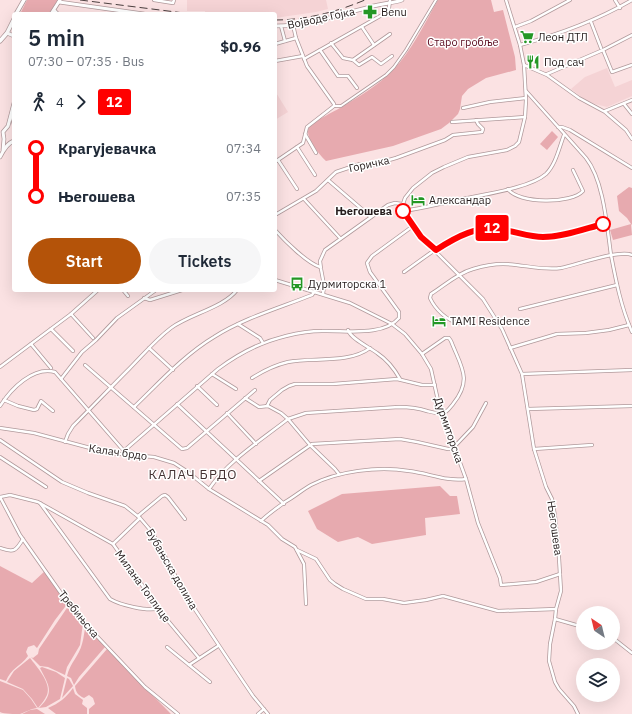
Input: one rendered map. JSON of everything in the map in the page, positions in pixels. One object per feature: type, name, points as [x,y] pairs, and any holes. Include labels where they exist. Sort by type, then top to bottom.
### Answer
[{"type":"main road","points":[[17,12],[24,0]]},
{"type":"main road","points":[[0,41],[7,33],[12,23]]},
{"type":"street","points":[[154,0],[173,3],[174,0]]},
{"type":"street","name":"Војводе Гојка","points":[[277,26],[293,25],[336,17],[390,1],[402,0]]},
{"type":"street","points":[[293,25],[296,38],[307,66],[334,105],[340,106],[390,72],[406,50],[436,0]]},
{"type":"street","points":[[323,294],[324,284],[320,267],[321,258],[325,250],[340,238],[392,203],[402,204],[413,188],[444,167],[468,157],[507,150],[515,146],[520,139],[525,117],[526,91],[524,65],[520,45],[506,0]]},
{"type":"street","points":[[515,28],[570,0]]},
{"type":"street","points":[[615,0],[620,8]]},
{"type":"street","points":[[520,45],[550,37],[591,22],[620,8],[632,0]]},
{"type":"street","points":[[54,10],[59,1],[122,12]]},
{"type":"street","points":[[304,59],[382,15],[388,8],[390,1]]},
{"type":"street","points":[[591,22],[612,72],[632,65]]},
{"type":"street","points":[[281,26],[285,41]]},
{"type":"street","points":[[362,27],[374,45]]},
{"type":"street","points":[[7,33],[12,35]]},
{"type":"street","points":[[353,60],[390,34]]},
{"type":"street","points":[[547,74],[632,35]]},
{"type":"street","points":[[277,43],[296,38]]},
{"type":"street","points":[[332,43],[343,58],[353,60],[360,65],[373,57],[381,64],[392,56]]},
{"type":"street","points":[[320,50],[338,76],[348,76],[357,88]]},
{"type":"street","points":[[277,61],[303,56]]},
{"type":"street","points":[[524,65],[547,74],[578,98],[605,112],[626,130],[632,139]]},
{"type":"street","points":[[526,91],[590,164],[600,190],[617,285],[632,332]]},
{"type":"street","points":[[463,108],[490,102],[526,98]]},
{"type":"street","points":[[605,112],[632,100]]},
{"type":"street","points":[[624,104],[632,114]]},
{"type":"street","points":[[297,189],[278,160],[303,142],[304,134],[309,125],[334,105]]},
{"type":"street","points":[[0,157],[3,150],[3,132],[8,126],[12,114]]},
{"type":"street","points":[[452,122],[525,117]]},
{"type":"street","name":"Горичка","points":[[277,213],[320,189],[336,172],[360,164],[368,166],[396,158],[443,141],[453,135],[482,132],[483,129],[476,120]]},
{"type":"street","points":[[558,127],[570,130],[632,168]]},
{"type":"street","points":[[304,134],[316,153]]},
{"type":"street","points":[[403,211],[508,189],[534,181],[546,173],[555,161],[564,135]]},
{"type":"street","points":[[4,139],[12,141]]},
{"type":"street","points":[[3,150],[12,141]]},
{"type":"street","points":[[297,147],[315,175]]},
{"type":"street","points":[[508,189],[510,192],[515,194],[537,200],[557,200],[580,194],[583,190],[573,170]]},
{"type":"street","points":[[328,180],[371,217]]},
{"type":"street","points":[[304,199],[340,238]]},
{"type":"street","name":"Његошева","points":[[402,204],[403,211],[421,237],[436,250],[458,275],[483,299],[502,329],[522,374],[534,449],[546,487],[552,498],[555,516],[561,591],[556,609],[556,619],[550,644],[549,661],[555,682],[559,689],[574,706],[578,714]]},
{"type":"street","points":[[404,272],[458,236],[479,230],[497,228],[532,236],[546,237],[607,223]]},
{"type":"street","points":[[0,406],[17,386],[29,377],[44,371],[55,372],[123,453],[197,386],[238,355],[264,343],[286,336],[310,331],[371,331],[392,324],[399,318],[399,313],[372,274],[367,262],[372,256],[413,226]]},
{"type":"street","points":[[277,232],[287,243],[320,267]]},
{"type":"street","points":[[459,323],[447,319],[430,298],[432,294],[458,275],[472,269],[498,264],[550,269],[574,265],[612,255],[628,253],[632,255]]},
{"type":"street","name":"Дурмиторска","points":[[277,281],[350,303],[392,324],[406,334],[431,368],[438,402],[466,479],[478,522],[499,576],[501,585],[536,582],[560,574]]},
{"type":"street","points":[[520,309],[617,285]]},
{"type":"street","points":[[134,407],[173,370],[208,340],[238,324],[312,296],[314,291]]},
{"type":"street","points":[[0,367],[71,314],[96,292]]},
{"type":"street","points":[[125,292],[128,296]]},
{"type":"street","points":[[61,379],[82,352],[117,318],[153,292]]},
{"type":"street","points":[[144,298],[150,300],[176,292]]},
{"type":"street","points":[[65,443],[71,428],[149,348],[176,325],[226,300],[234,292]]},
{"type":"street","points":[[71,314],[93,338]]},
{"type":"street","points":[[238,324],[260,338],[264,343]]},
{"type":"street","points":[[510,348],[557,334],[586,333],[609,330],[629,325]]},
{"type":"street","points":[[51,329],[73,351]]},
{"type":"street","points":[[348,330],[352,336],[383,358],[400,379]]},
{"type":"street","points":[[209,489],[219,475],[236,459],[288,419],[306,412],[399,407],[408,407],[437,413],[442,413],[448,410],[464,386],[464,375],[451,341],[448,338],[445,338],[422,354]]},
{"type":"street","points":[[31,344],[51,368]]},
{"type":"street","points":[[149,348],[173,370]]},
{"type":"street","points":[[252,378],[266,369],[281,364],[301,360],[334,359],[358,354],[370,348]]},
{"type":"street","points":[[85,365],[180,449],[184,450],[255,390]]},
{"type":"street","points":[[522,374],[632,370]]},
{"type":"street","points":[[212,374],[236,389]]},
{"type":"street","points":[[267,406],[270,400],[282,390],[295,384],[333,384],[400,379],[434,385]]},
{"type":"street","points":[[197,386],[217,405]]},
{"type":"street","points":[[245,398],[259,407],[267,406],[278,411],[288,419],[339,474]]},
{"type":"street","points":[[4,400],[18,406],[34,410],[37,409],[41,401],[53,411]]},
{"type":"street","points":[[259,481],[310,444],[400,439],[448,449],[455,448],[472,427],[486,403]]},
{"type":"street","points":[[177,404],[284,504]]},
{"type":"street","points":[[528,409],[632,406]]},
{"type":"street","points":[[227,413],[256,444]]},
{"type":"street","name":"Калач брдо","points":[[0,428],[29,432],[65,443],[109,453],[123,453],[162,459],[174,463],[209,489],[261,521],[297,550],[304,564],[306,604]]},
{"type":"street","name":"Бубањска долина","points":[[0,440],[62,482],[84,492],[125,506],[139,517],[152,532],[186,596],[218,646],[268,714]]},
{"type":"street","points":[[534,449],[592,445]]},
{"type":"street","points":[[0,457],[46,487]]},
{"type":"street","points":[[261,521],[312,485],[339,474],[378,469],[394,469],[422,473],[451,480],[466,479]]},
{"type":"street","points":[[112,544],[139,517],[165,495],[185,520]]},
{"type":"street","name":"Милана Топлице","points":[[0,497],[10,496],[40,503],[112,544],[159,608],[199,658]]},
{"type":"street","name":"Требињска","points":[[0,497],[23,539],[84,624],[145,688],[178,714]]},
{"type":"street","points":[[40,503],[110,599],[116,602],[152,610],[159,608]]},
{"type":"street","points":[[0,548],[13,551],[18,548],[23,539]]},
{"type":"street","points":[[297,550],[316,559],[330,580],[343,590],[366,599],[404,603],[443,596],[493,611],[556,609]]},
{"type":"street","points":[[556,619],[576,626]]},
{"type":"street","points":[[620,644],[632,653]]},
{"type":"street","points":[[190,665],[218,646]]},
{"type":"street","points":[[167,647],[210,682]]},
{"type":"street","points":[[258,714],[264,709]]},
{"type":"shaded area","points":[[187,0],[326,0],[328,9],[277,18],[277,12],[187,11]]},
{"type":"shaded area","points":[[607,68],[615,87],[632,80],[632,96],[607,107],[584,99],[571,89],[585,77]]},
{"type":"shaded area","points":[[277,94],[288,112],[277,119]]},
{"type":"green space","points":[[27,0],[58,0],[50,12],[21,12]]},
{"type":"green space","name":"Старо гробље","points":[[438,0],[491,0],[494,12],[503,10],[515,57],[516,70],[486,78],[468,89],[462,96],[458,114],[441,129],[393,146],[326,161],[316,150],[310,140],[308,131],[309,127],[363,94],[387,76],[406,55]]},
{"type":"green space","points":[[552,131],[558,137],[547,150],[540,144]]},
{"type":"green space","points":[[629,187],[632,188],[632,225],[619,211],[617,196]]},
{"type":"green space","points":[[631,224],[632,235],[613,240],[610,230]]},
{"type":"green space","points":[[440,486],[450,496],[457,496],[460,514],[425,518],[426,535],[372,544],[358,537],[338,542],[317,529],[308,511],[342,494]]},
{"type":"green space","points":[[0,566],[32,583],[45,571],[68,603],[37,648],[34,645],[28,647],[26,652],[28,656],[10,673],[6,681],[0,679]]},
{"type":"green space","points":[[69,605],[83,623],[80,645],[67,667],[65,675],[48,667],[40,666],[31,657],[33,658],[38,654],[39,649]]},
{"type":"green space","points":[[86,625],[105,647],[74,685],[71,678],[67,676],[70,667],[81,648]]},
{"type":"green space","points":[[107,649],[171,714],[89,714],[89,709],[95,704],[93,698],[89,695],[84,698],[80,696],[75,686]]},
{"type":"green space","points":[[30,658],[43,675],[48,690],[47,695],[38,708],[23,689],[7,682],[14,671]]},
{"type":"green space","points":[[42,667],[56,672],[65,678],[60,699],[46,707],[39,708],[49,693],[48,684],[40,668]]},
{"type":"green space","points":[[67,678],[73,686],[62,698]]},
{"type":"green space","points":[[0,681],[23,690],[37,708],[20,714],[7,714],[0,712]]},
{"type":"green space","points":[[73,688],[75,694],[83,700],[82,704],[87,708],[87,714],[56,714],[48,708],[62,700]]},
{"type":"green space","points":[[37,709],[45,714],[22,714],[30,710]]},
{"type":"railway","points":[[80,0],[176,12]]},
{"type":"railway","points":[[277,20],[309,17],[343,8],[365,0]]},
{"type":"bus line","name":"12","points":[[403,211],[421,237],[436,250],[458,236],[479,230],[497,228],[525,235],[546,237],[603,224]]},
{"type":"place","name":"Benu","points":[[370,12]]},
{"type":"place","name":"Леон ДТЛ","points":[[527,37]]},
{"type":"place","name":"Под сач","points":[[533,62]]},
{"type":"place","name":"Александар","points":[[418,200]]},
{"type":"place","name":"Његошева","points":[[403,211]]},
{"type":"place","name":"Дурмиторска 1","points":[[297,284]]},
{"type":"place","name":"TAMI Residence","points":[[439,321]]},
{"type":"district","name":"КАЛАЧ БРДО","points":[[193,474]]}]
